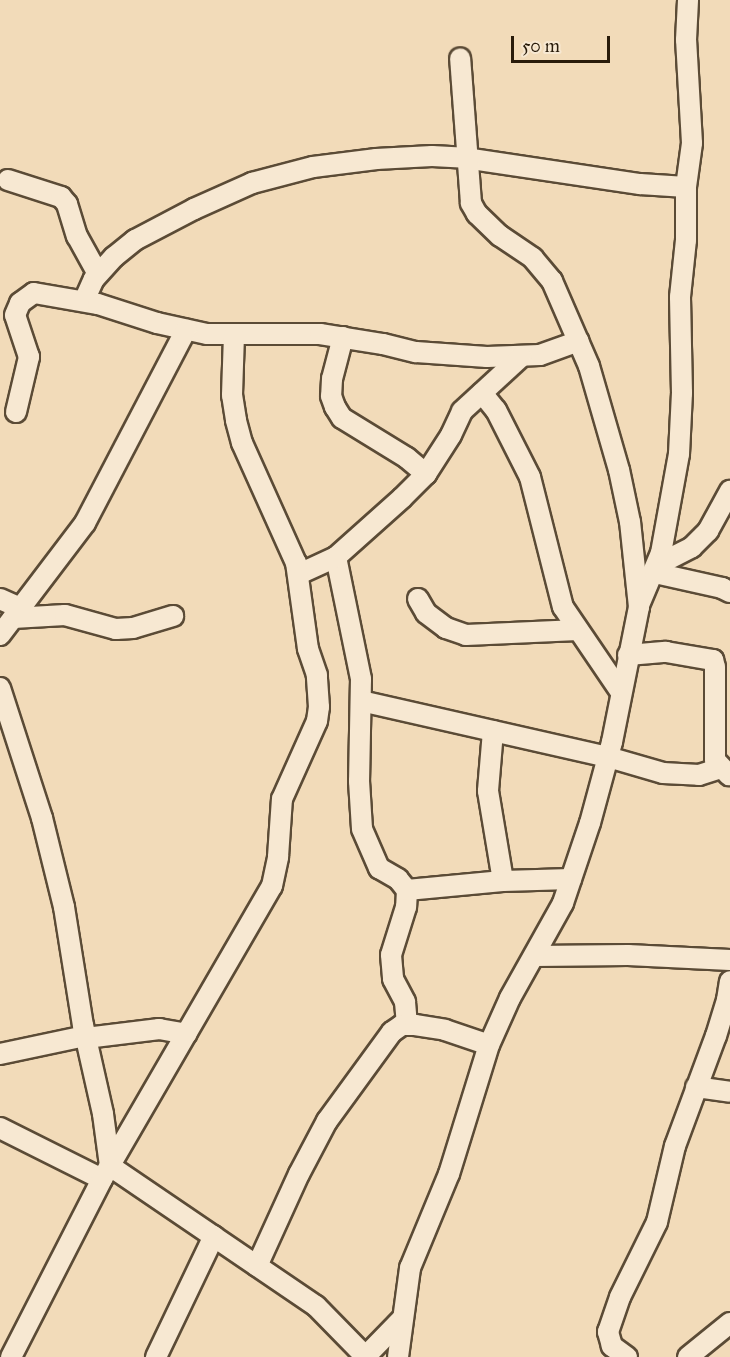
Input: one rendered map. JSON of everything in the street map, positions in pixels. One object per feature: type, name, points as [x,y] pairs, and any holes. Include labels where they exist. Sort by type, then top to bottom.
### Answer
[{"type":"street","points":[[398,1357],[410,1268],[449,1174],[489,1045],[510,998],[536,956],[572,879],[608,757],[639,607],[656,569],[680,445],[682,372],[680,297],[686,240],[686,186],[692,143],[686,40],[688,0]]},
{"type":"street","points":[[460,58],[468,193],[477,214],[544,269],[552,281],[579,341],[597,390],[619,470],[630,522],[639,607]]},
{"type":"street","points":[[84,301],[98,274],[135,240],[194,209],[252,183],[287,173],[345,162],[407,156],[465,158],[604,180],[686,186]]},
{"type":"street","points":[[8,180],[61,196],[67,204],[77,236],[98,274]]},
{"type":"street","points":[[16,412],[29,357],[27,344],[19,331],[15,315],[20,303],[34,293],[84,301],[186,330],[234,336],[320,334],[416,352],[521,357],[540,355],[579,341]]},
{"type":"street","points":[[0,634],[85,523],[186,330]]},
{"type":"street","points":[[11,1357],[106,1172],[272,886],[278,857],[282,799],[317,721],[319,707],[317,675],[309,650],[299,574],[285,535],[242,443],[236,420],[232,395],[234,336]]},
{"type":"street","points":[[343,337],[332,379],[331,396],[335,407],[342,418],[406,458],[426,474]]},
{"type":"street","points":[[299,574],[336,557],[371,528],[426,474],[451,435],[462,411],[521,357]]},
{"type":"street","points":[[482,393],[496,410],[530,477],[563,607],[620,691]]},
{"type":"street","points":[[656,569],[692,547],[708,531],[730,491]]},
{"type":"street","points":[[336,557],[361,679],[359,781],[362,829],[379,868],[398,879],[407,890],[406,907],[391,949],[393,979],[405,1002],[407,1023]]},
{"type":"street","points":[[656,569],[730,592]]},
{"type":"street","points":[[0,599],[16,613],[65,615],[116,628],[133,628],[173,616]]},
{"type":"street","points":[[418,599],[426,613],[446,628],[466,635],[578,630]]},
{"type":"street","points":[[628,655],[666,652],[713,660],[716,665],[715,760],[725,771]]},
{"type":"street","points":[[0,688],[42,818],[64,907],[86,1037],[103,1114],[106,1172]]},
{"type":"street","points":[[361,701],[608,757],[673,775],[699,775],[725,771]]},
{"type":"street","points":[[493,731],[488,791],[503,881]]},
{"type":"street","points":[[407,890],[503,881],[572,879]]},
{"type":"street","points":[[536,956],[628,955],[730,960]]},
{"type":"street","points":[[627,1357],[612,1346],[608,1332],[620,1297],[657,1222],[675,1146],[728,1000],[730,981]]},
{"type":"street","points":[[257,1266],[327,1121],[392,1032],[407,1023],[445,1030],[489,1045]]},
{"type":"street","points":[[0,1054],[86,1037],[159,1029],[187,1034]]},
{"type":"street","points":[[696,1087],[730,1092]]},
{"type":"street","points":[[0,1128],[106,1172],[214,1236],[316,1306],[365,1357],[403,1318]]},
{"type":"street","points":[[156,1357],[214,1236]]},
{"type":"street","points":[[688,1357],[730,1323]]}]
